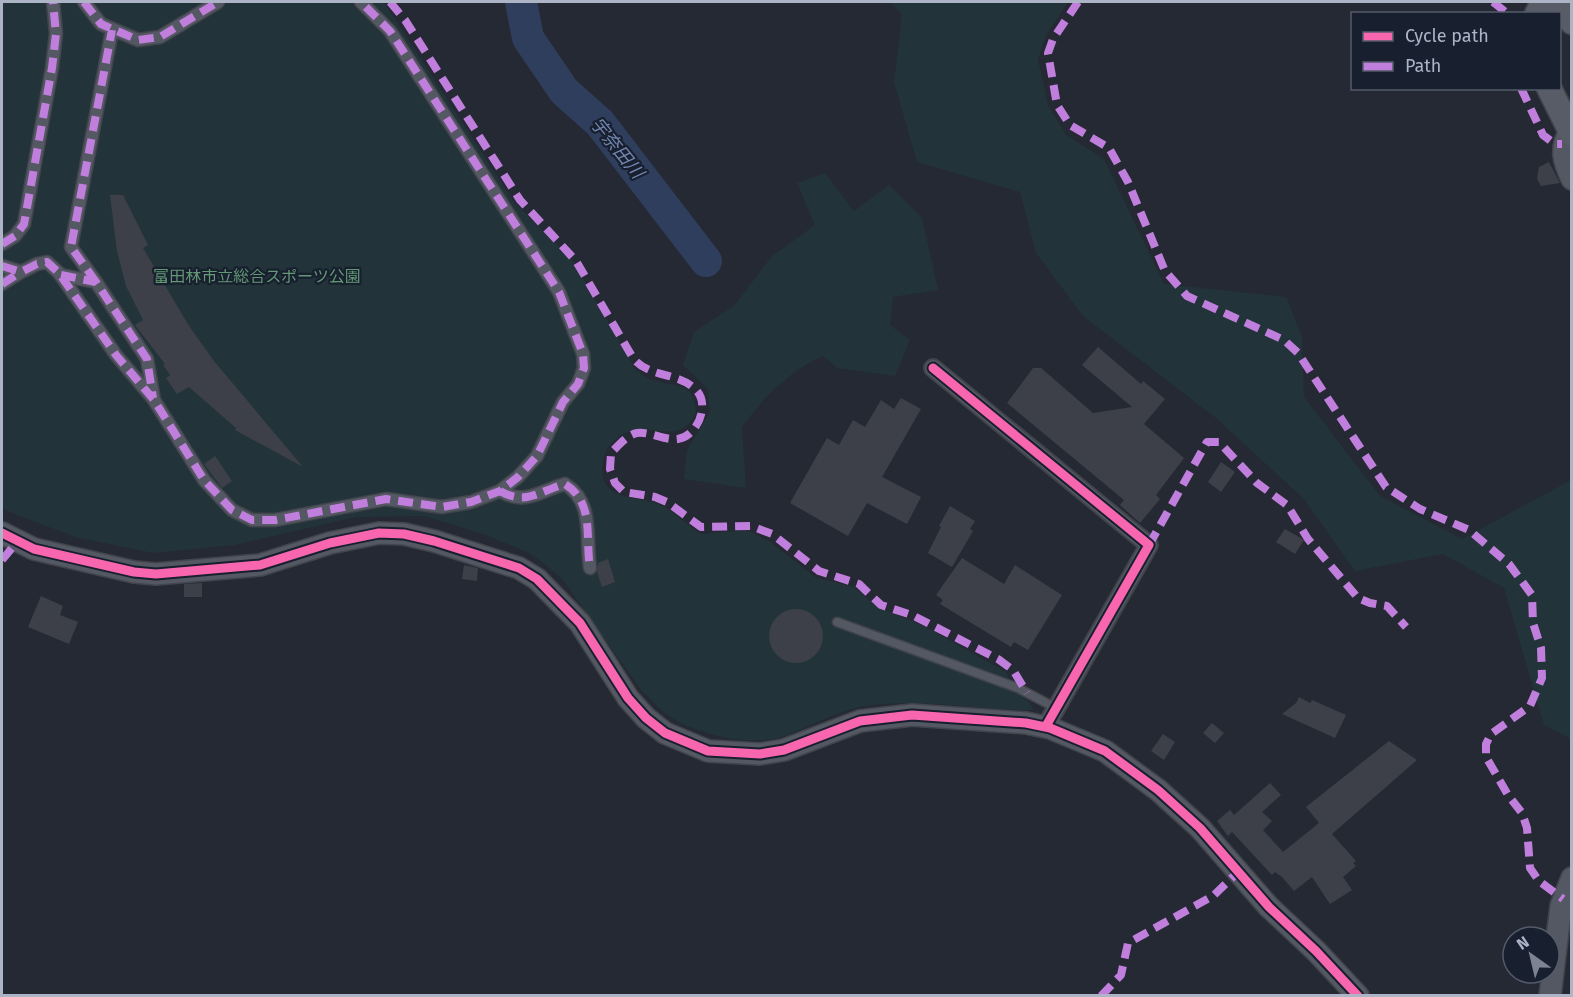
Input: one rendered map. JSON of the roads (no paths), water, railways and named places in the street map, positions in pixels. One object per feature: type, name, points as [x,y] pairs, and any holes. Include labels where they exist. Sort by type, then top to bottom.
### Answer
[{"type":"main road","points":[[1555,2],[1572,22]]},
{"type":"main road","points":[[1550,90],[1571,132]]},
{"type":"street","points":[[2,244],[15,236],[24,224],[52,68],[56,34],[53,2]]},
{"type":"street","points":[[84,2],[101,24],[138,40],[160,37],[218,2]]},
{"type":"street","points":[[2,284],[37,264],[47,262],[61,275],[116,355],[154,400],[204,480],[231,510],[252,520],[275,520],[386,499],[442,507],[471,502],[500,491],[518,477],[537,456],[562,402],[578,384],[584,368],[583,354],[559,292],[390,31],[361,2]]},
{"type":"street","points":[[112,30],[71,247],[147,358],[154,400]]},
{"type":"street","points":[[1571,132],[1562,144],[1563,157],[1572,179]]},
{"type":"street","points":[[2,266],[21,272]]},
{"type":"street","points":[[61,275],[96,282]]},
{"type":"street","points":[[933,368],[1149,545],[1051,717]]},
{"type":"street","points":[[500,491],[513,499],[530,497],[565,484],[574,490],[583,501],[587,514],[590,568]]},
{"type":"street","points":[[2,533],[34,549],[134,572],[156,574],[260,565],[330,543],[379,533],[404,534],[434,541],[519,568],[537,579],[580,623],[616,681],[646,718],[665,733],[708,750],[731,754],[768,753],[794,747],[860,721],[912,715],[1051,717],[1106,751],[1158,790],[1200,828],[1269,908],[1316,951],[1358,996]]},
{"type":"street","points":[[1550,996],[1562,906],[1572,878]]},
{"type":"lane","points":[[837,622],[1018,688],[1051,717]]},
{"type":"waterway","name":"宇奈田川","points":[[521,2],[528,38],[564,91],[600,123],[706,261]]},
{"type":"park label","name":"富田林市立総合スポーツ公園","points":[[257,276]]}]
